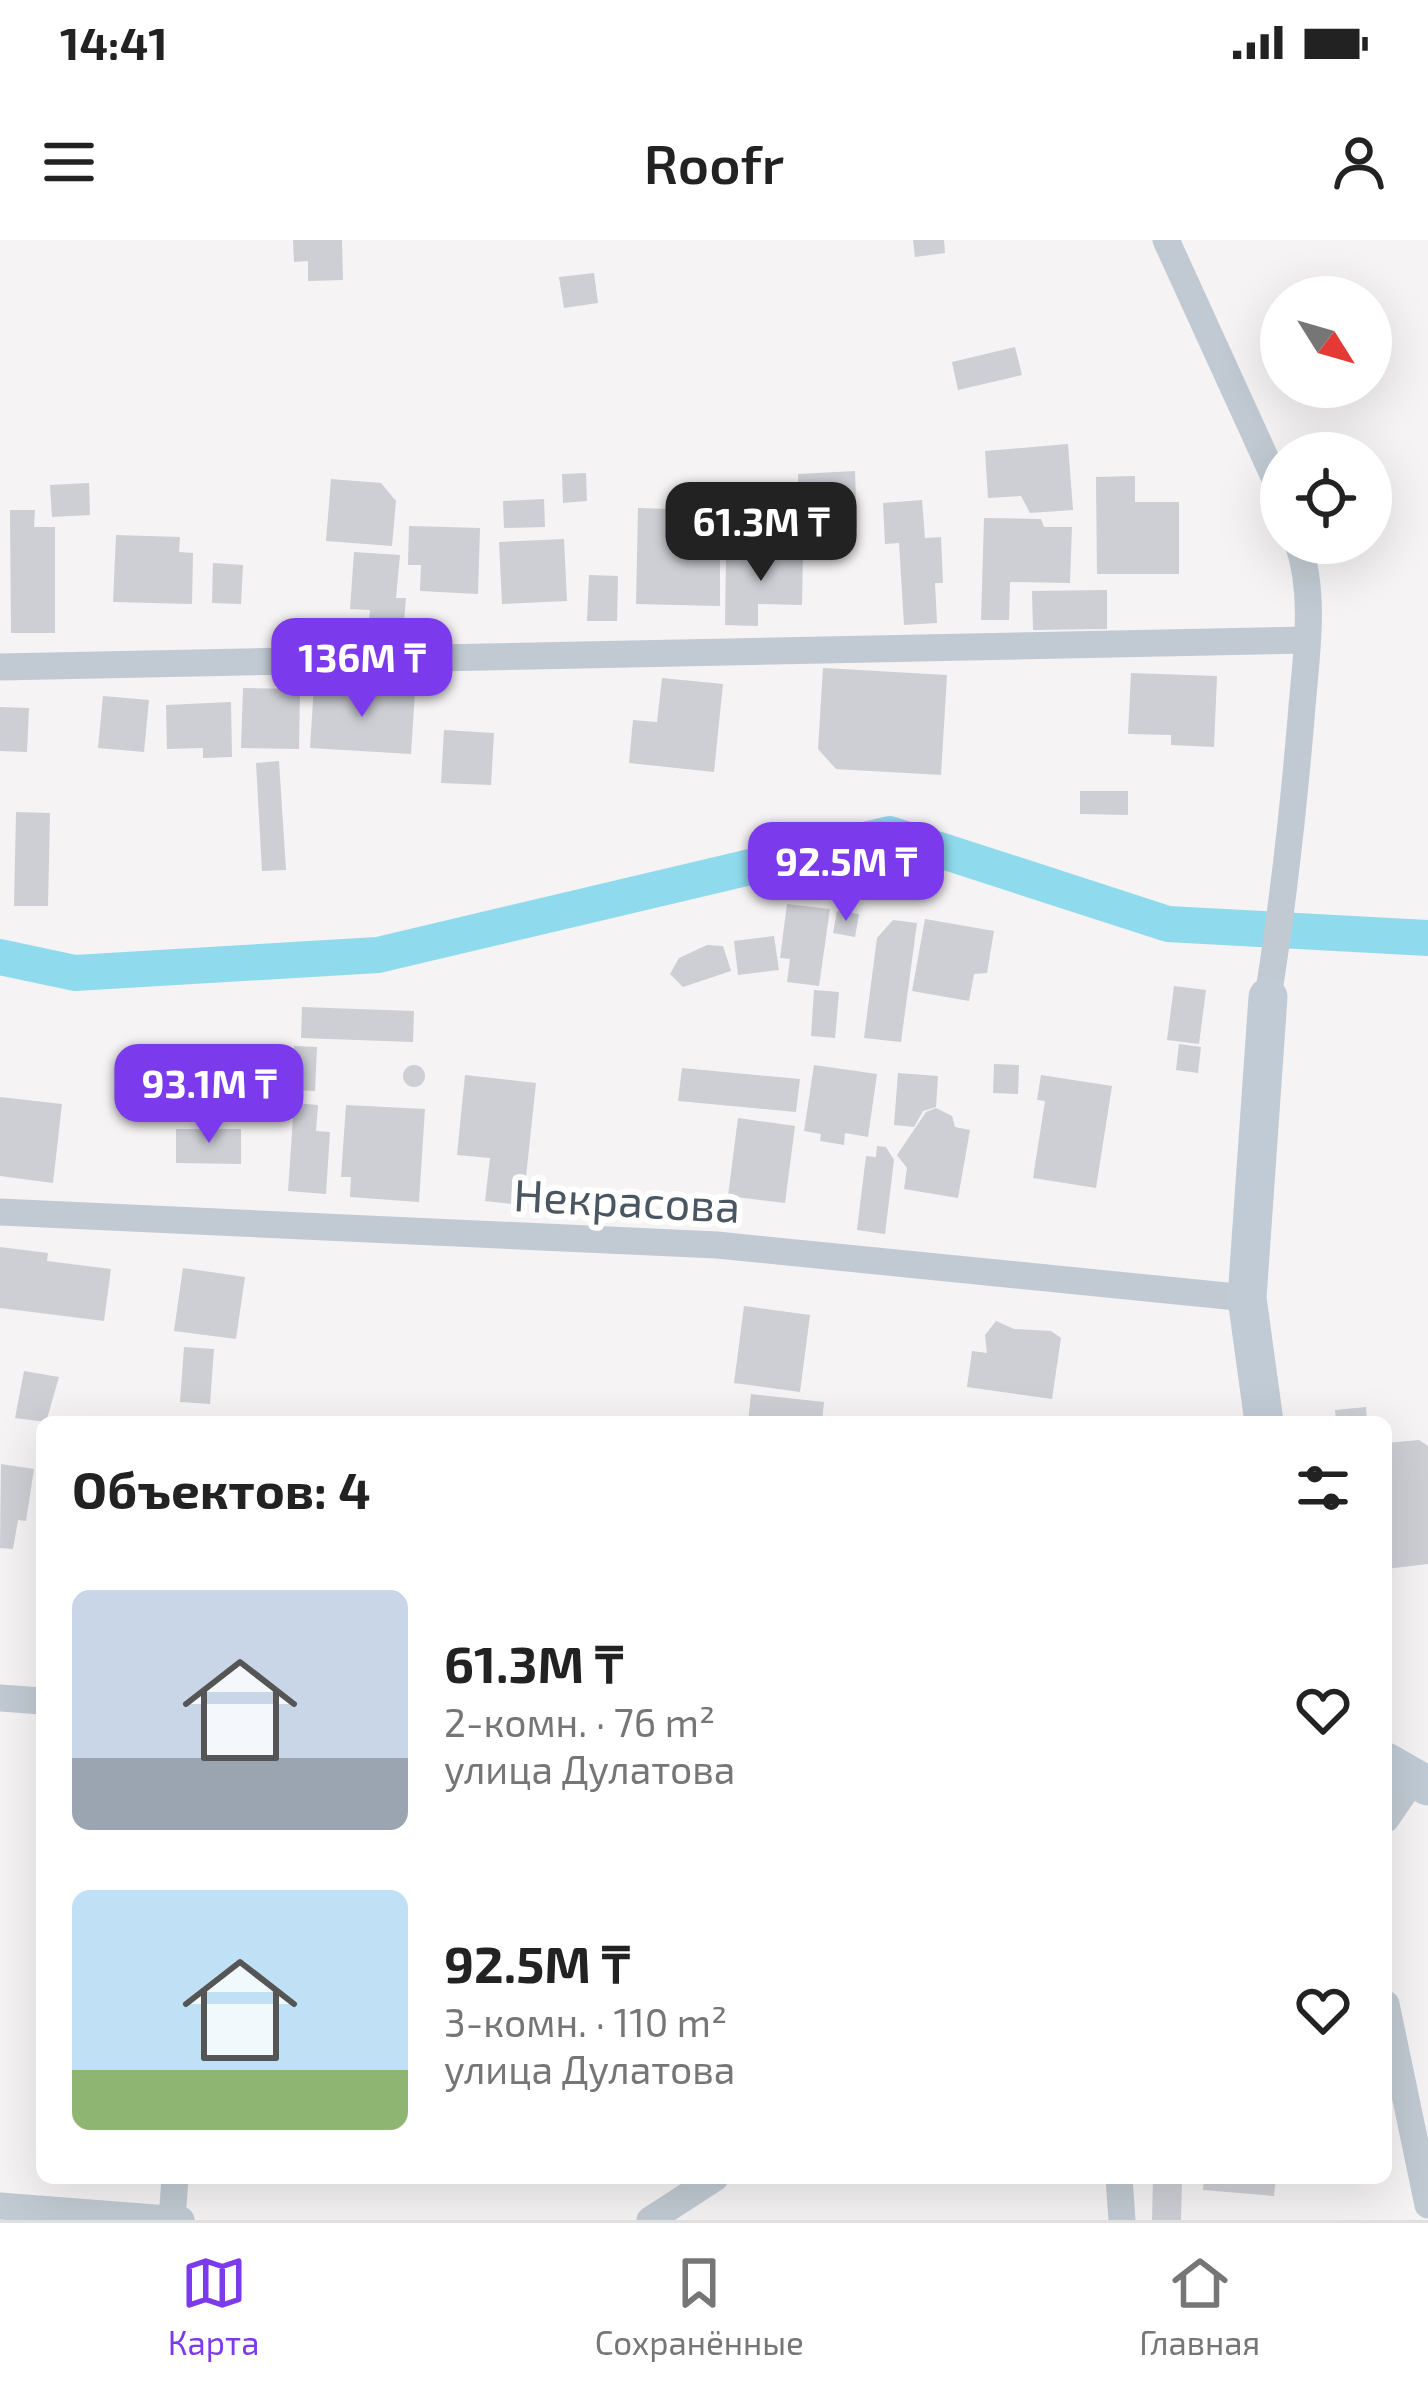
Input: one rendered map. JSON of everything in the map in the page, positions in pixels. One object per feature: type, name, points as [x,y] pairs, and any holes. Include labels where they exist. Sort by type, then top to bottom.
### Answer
[{"type":"street","points":[[1166,240],[1260,447]]},
{"type":"street","points":[[1263,1416],[1247,1298],[1268,997],[1287,882],[1307,640],[1305,564]]},
{"type":"street","points":[[0,667],[1307,640]]},
{"type":"street","name":"Некрасова","points":[[0,1212],[717,1244],[1247,1298]]},
{"type":"street","points":[[0,1698],[36,1701]]},
{"type":"street","points":[[1392,1809],[1409,1777]]},
{"type":"street","points":[[1392,2033],[1428,2205]]},
{"type":"street","points":[[172,2220],[175,2184]]},
{"type":"street","points":[[650,2220],[707,2184]]},
{"type":"street","points":[[1119,2184],[1122,2220]]},
{"type":"street","points":[[0,2206],[181,2220]]},
{"type":"building","points":[[293,240],[342,240],[343,280],[308,281],[308,261],[294,262]]},
{"type":"building","points":[[913,240],[944,240],[945,253],[915,257]]},
{"type":"building","points":[[594,273],[598,303],[564,308],[559,277]]},
{"type":"building","points":[[1015,347],[1022,375],[958,390],[952,362]]},
{"type":"building","points":[[1068,444],[1073,510],[1030,513],[1021,496],[988,498],[985,451]]},
{"type":"building","points":[[855,471],[857,528],[834,529],[834,543],[801,545],[798,474]]},
{"type":"building","points":[[586,473],[587,501],[563,503],[562,474]]},
{"type":"building","points":[[1135,476],[1135,502],[1179,502],[1179,574],[1097,574],[1096,477]]},
{"type":"building","points":[[331,479],[381,483],[396,501],[392,546],[326,541]]},
{"type":"building","points":[[89,483],[90,515],[52,517],[50,485]]},
{"type":"building","points":[[544,499],[545,527],[504,528],[503,501]]},
{"type":"building","points":[[922,500],[925,538],[941,537],[943,583],[935,583],[937,623],[904,625],[899,543],[885,544],[883,503]]},
{"type":"building","points":[[638,508],[703,510],[702,555],[720,556],[720,606],[636,604]]},
{"type":"building","points":[[10,510],[35,510],[34,527],[55,527],[55,633],[11,633]]},
{"type":"building","points":[[785,518],[785,548],[757,548],[756,519]]},
{"type":"building","points":[[984,518],[1041,519],[1044,527],[1072,527],[1070,583],[1010,582],[1009,620],[981,620]]},
{"type":"building","points":[[409,526],[480,528],[478,594],[420,591],[421,565],[408,565]]},
{"type":"building","points":[[116,535],[180,537],[179,552],[193,553],[192,604],[113,602]]},
{"type":"building","points":[[564,539],[567,601],[502,604],[499,542]]},
{"type":"building","points":[[354,552],[400,555],[396,598],[406,598],[403,633],[368,630],[370,610],[350,609]]},
{"type":"building","points":[[726,552],[803,553],[802,605],[758,604],[758,626],[725,625]]},
{"type":"building","points":[[213,563],[243,565],[241,604],[212,603]]},
{"type":"building","points":[[589,575],[618,576],[617,621],[587,621]]},
{"type":"building","points":[[1107,590],[1107,629],[1033,630],[1032,591]]},
{"type":"building","points":[[823,668],[947,675],[941,775],[836,769],[818,749]]},
{"type":"building","points":[[1131,673],[1217,676],[1214,747],[1171,745],[1171,735],[1128,734]]},
{"type":"building","points":[[662,678],[723,684],[714,772],[629,763],[633,720],[657,722]]},
{"type":"building","points":[[314,685],[415,692],[411,754],[310,748]]},
{"type":"building","points":[[243,688],[300,689],[299,749],[241,748]]},
{"type":"building","points":[[103,696],[149,700],[144,752],[98,748]]},
{"type":"building","points":[[231,702],[232,757],[203,758],[203,748],[167,749],[166,705]]},
{"type":"building","points":[[0,707],[29,708],[27,752],[0,751]]},
{"type":"building","points":[[444,730],[494,733],[491,785],[441,783]]},
{"type":"building","points":[[279,761],[286,870],[262,871],[256,763]]},
{"type":"building","points":[[1080,791],[1128,791],[1128,815],[1080,814]]},
{"type":"building","points":[[16,812],[50,813],[48,906],[14,906]]},
{"type":"building","points":[[787,904],[830,909],[819,986],[787,982],[790,959],[780,958]]},
{"type":"building","points":[[837,911],[859,914],[855,937],[833,933]]},
{"type":"building","points":[[925,919],[994,931],[987,973],[974,974],[969,1001],[912,991]]},
{"type":"building","points":[[893,920],[917,923],[901,1042],[864,1038],[877,938]]},
{"type":"building","points":[[774,936],[779,970],[738,975],[734,941]]},
{"type":"building","points":[[707,945],[723,946],[731,971],[683,987],[670,974],[679,958]]},
{"type":"building","points":[[1174,986],[1206,990],[1199,1044],[1167,1040]]},
{"type":"building","points":[[814,990],[839,992],[835,1038],[811,1036]]},
{"type":"building","points":[[302,1007],[414,1011],[413,1042],[301,1038]]},
{"type":"building","points":[[1179,1044],[1201,1047],[1198,1073],[1176,1070]]},
{"type":"building","points":[[294,1046],[317,1047],[315,1091],[291,1090]]},
{"type":"building","points":[[994,1064],[1019,1065],[1018,1094],[993,1093]]},
{"type":"building","points":[[414,1065],[425,1076],[414,1087],[403,1076]]},
{"type":"building","points":[[814,1065],[877,1074],[868,1137],[845,1133],[844,1145],[820,1141],[821,1134],[804,1131]]},
{"type":"building","points":[[682,1068],[800,1079],[796,1112],[678,1101]]},
{"type":"building","points":[[898,1073],[938,1076],[936,1107],[923,1111],[914,1127],[894,1125]]},
{"type":"building","points":[[465,1075],[536,1083],[523,1205],[485,1201],[490,1158],[457,1155]]},
{"type":"building","points":[[1041,1075],[1112,1086],[1096,1188],[1033,1178],[1045,1101],[1037,1100]]},
{"type":"building","points":[[0,1097],[62,1104],[53,1183],[0,1176]]},
{"type":"building","points":[[294,1103],[318,1105],[316,1131],[330,1132],[326,1194],[288,1191]]},
{"type":"building","points":[[346,1105],[425,1109],[419,1202],[350,1197],[351,1177],[341,1177]]},
{"type":"building","points":[[936,1108],[952,1116],[955,1127],[970,1130],[958,1198],[904,1189],[907,1168],[897,1155],[926,1112]]},
{"type":"building","points":[[738,1118],[795,1126],[785,1203],[728,1196]]},
{"type":"building","points":[[176,1129],[241,1129],[241,1164],[176,1163]]},
{"type":"building","points":[[877,1146],[886,1147],[894,1160],[885,1234],[857,1230],[866,1156],[876,1157]]},
{"type":"building","points":[[0,1247],[48,1253],[47,1261],[111,1269],[104,1321],[0,1308]]},
{"type":"building","points":[[183,1268],[245,1277],[236,1339],[174,1331]]},
{"type":"building","points":[[744,1306],[810,1315],[800,1392],[734,1383]]},
{"type":"building","points":[[996,1321],[1014,1329],[1051,1331],[1061,1338],[1052,1399],[967,1387],[972,1351],[987,1353],[985,1335]]},
{"type":"building","points":[[184,1347],[214,1349],[210,1404],[180,1402]]},
{"type":"building","points":[[24,1371],[59,1377],[48,1416],[36,1416],[36,1421],[15,1418]]},
{"type":"building","points":[[751,1394],[824,1402],[823,1416],[749,1416]]},
{"type":"building","points":[[1366,1407],[1367,1416],[1336,1416],[1335,1410]]},
{"type":"building","points":[[1419,1440],[1428,1446],[1428,1564],[1392,1568],[1392,1442]]},
{"type":"building","points":[[1,1464],[34,1469],[26,1521],[18,1520],[13,1549],[0,1548]]},
{"type":"building","points":[[1153,2184],[1182,2184],[1181,2220],[1152,2220]]},
{"type":"building","points":[[1204,2184],[1275,2184],[1274,2196],[1203,2190]]},
{"type":"waterway","points":[[0,957],[75,973],[378,955],[890,834],[1168,924],[1428,938]]}]
